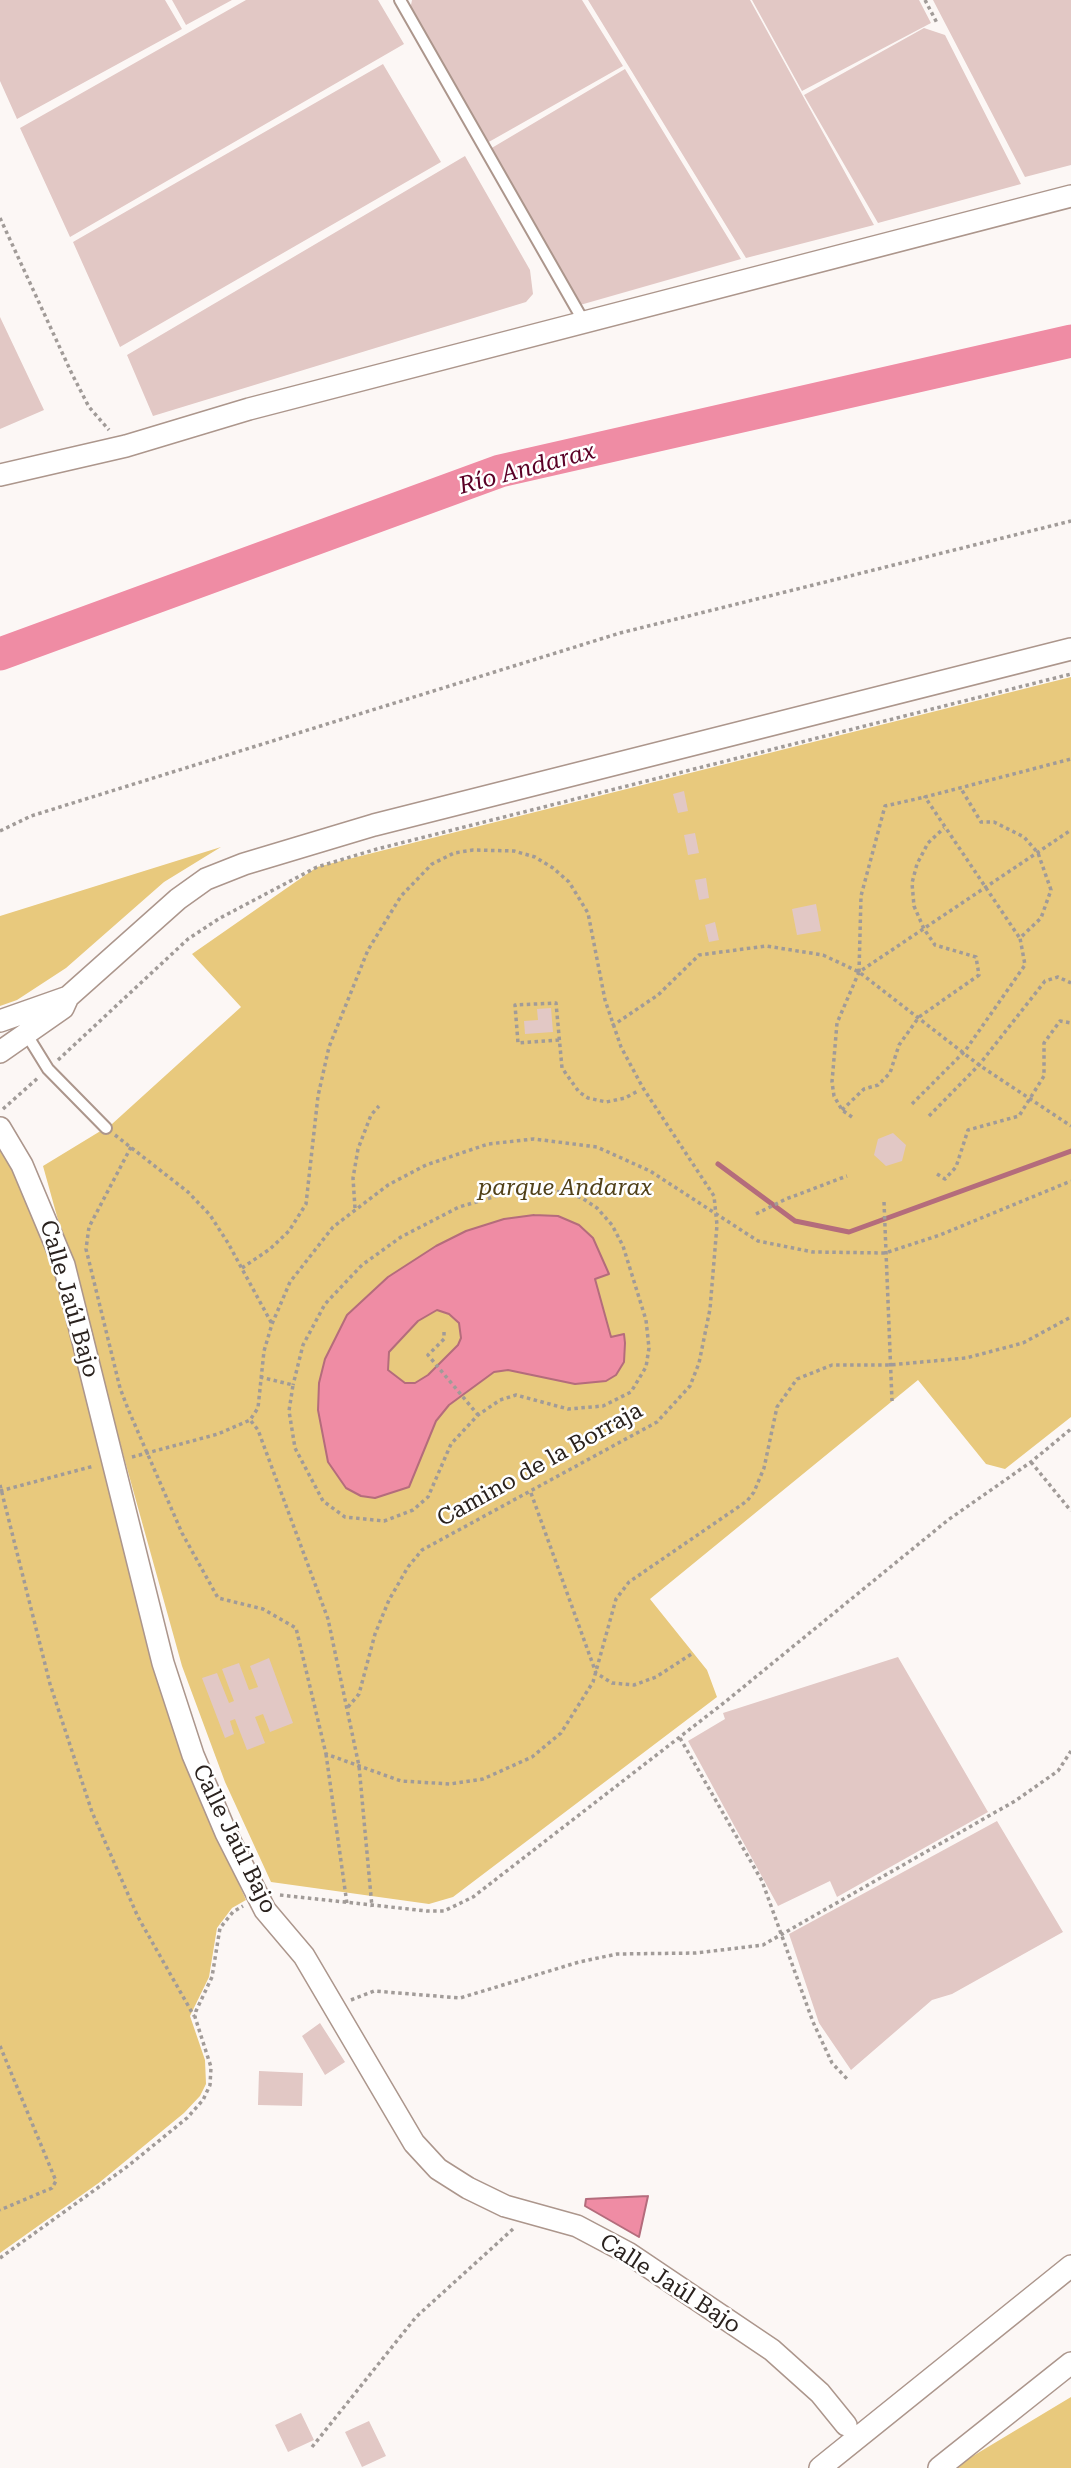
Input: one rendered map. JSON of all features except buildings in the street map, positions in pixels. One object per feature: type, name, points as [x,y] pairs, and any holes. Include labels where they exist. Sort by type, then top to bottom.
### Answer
[{"type":"street","points":[[0,475],[125,446],[249,409],[1071,196]]},
{"type":"street","points":[[0,1021],[68,997],[178,899],[206,879],[244,863],[374,825],[1071,649]]},
{"type":"street","points":[[0,1052],[63,1008],[68,997]]},
{"type":"street","name":"Calle Jaúl Bajo","points":[[1,1119],[64,1265],[175,1703],[226,1833],[259,1899],[304,1956],[414,2143],[438,2169],[505,2206],[577,2226],[628,2253],[772,2350],[820,2393],[846,2425]]},
{"type":"street","points":[[820,2468],[1071,2266]]},
{"type":"street","points":[[939,2468],[1071,2363]]},
{"type":"lane","points":[[400,0],[584,322]]},
{"type":"lane","points":[[27,1035],[48,1069],[106,1128]]},
{"type":"path","points":[[925,0],[937,23]]},
{"type":"path","points":[[0,218],[89,407],[125,446]]},
{"type":"path","points":[[0,831],[31,816],[620,633],[1071,521]]},
{"type":"path","points":[[1,1119],[48,1069],[188,939],[220,918],[317,867],[390,845],[1071,674]]},
{"type":"path","points":[[852,1117],[842,1111],[834,1096],[832,1082],[837,1023],[859,972],[861,895],[885,806],[1071,759]]},
{"type":"path","points":[[960,787],[981,822],[994,822],[1010,828],[1024,837],[1038,853],[1051,890],[1041,918],[1020,938]]},
{"type":"path","points":[[912,1104],[965,1051],[1025,965],[1020,938],[984,889],[925,797]]},
{"type":"path","points":[[842,1111],[864,1089],[878,1085],[890,1073],[899,1045],[919,1017],[979,975],[976,957],[935,945],[914,906],[912,883],[917,864],[928,843],[944,828]]},
{"type":"path","points":[[859,972],[1071,830]]},
{"type":"path","name":"Camino de la Borraja","points":[[242,1268],[270,1250],[300,1217],[306,1204],[323,1070],[338,1021],[381,927],[416,877],[432,864],[454,853],[495,848],[535,857],[569,882],[588,913],[600,982],[612,1026],[643,1088],[714,1196],[716,1212],[710,1309],[699,1363],[690,1386],[657,1422],[531,1493],[444,1537],[415,1559],[389,1600],[375,1634],[359,1694],[348,1707]]},
{"type":"path","points":[[612,1026],[658,995],[699,955],[766,946],[823,955],[859,972],[965,1051],[979,1065],[1071,1126]]},
{"type":"path","points":[[929,1116],[979,1065],[1045,981],[1058,977],[1071,983]]},
{"type":"path","points":[[559,1040],[518,1042],[515,1005],[553,1001],[565,1077],[588,1098],[615,1101],[638,1091]]},
{"type":"path","points":[[937,1174],[945,1179],[956,1167],[968,1130],[1019,1116],[1044,1076],[1044,1043],[1060,1021],[1071,1023]]},
{"type":"path","points":[[355,1208],[353,1178],[358,1149],[371,1115],[379,1106]]},
{"type":"path","points":[[106,1128],[195,1198],[217,1224],[272,1324]]},
{"type":"path","points":[[0,2258],[128,2166],[187,2118],[203,2100],[210,2085],[211,2067],[195,2017],[138,1917],[92,1812],[50,1684],[1,1489],[218,1434],[250,1420],[258,1408],[260,1377],[272,1324],[290,1282],[303,1261],[333,1227],[388,1185],[426,1165],[488,1144],[534,1139],[597,1147],[650,1171],[688,1199],[716,1212],[758,1241],[813,1252],[885,1253],[940,1235],[1071,1181]]},
{"type":"path","points":[[131,1147],[89,1227],[86,1249],[120,1388],[182,1533],[218,1598],[263,1609],[296,1628],[326,1754],[347,1905]]},
{"type":"path","points":[[756,1214],[786,1199],[848,1176]]},
{"type":"path","points":[[540,1190],[582,1198],[597,1208],[612,1225],[636,1282],[649,1348],[646,1367],[631,1392],[603,1406],[568,1409],[516,1395],[500,1400],[478,1415],[450,1444],[433,1489],[412,1510],[384,1521],[345,1517],[323,1501],[295,1448],[289,1411],[293,1385],[303,1345],[325,1304],[362,1265],[401,1237],[459,1207],[500,1195],[540,1190]]},
{"type":"path","points":[[884,1202],[892,1401]]},
{"type":"path","points":[[326,1754],[385,1777],[419,1784],[462,1783],[497,1774],[532,1757],[561,1733],[573,1717],[596,1673],[611,1609],[629,1582],[747,1501],[754,1492],[764,1468],[777,1408],[795,1381],[832,1365],[889,1365],[966,1358],[1023,1343],[1071,1317]]},
{"type":"path","points":[[444,1332],[444,1339],[428,1355],[478,1415]]},
{"type":"path","points":[[260,1377],[293,1385]]},
{"type":"path","points":[[250,1420],[258,1430],[328,1619],[359,1766],[372,1908]]},
{"type":"path","points":[[195,2017],[212,1977],[220,1928],[233,1912],[267,1895],[372,1908],[427,1911],[456,1906],[472,1897],[680,1738],[948,1520],[1031,1462],[1071,1429]]},
{"type":"path","points":[[1031,1462],[1071,1511]]},
{"type":"path","points":[[531,1493],[596,1673],[612,1683],[634,1685],[656,1677],[693,1654]]},
{"type":"path","points":[[680,1738],[762,1881],[832,2063],[849,2081]]},
{"type":"path","points":[[333,2007],[374,1992],[460,1998],[617,1954],[696,1953],[763,1944],[1014,1801],[1058,1771],[1069,1759],[1071,1751]]},
{"type":"path","points":[[0,2046],[56,2185],[0,2210]]},
{"type":"path","points":[[312,2447],[416,2317],[530,2214]]},
{"type":"green space","name":"parque Andarax","points":[[1071,677],[1071,1417],[1005,1469],[986,1464],[918,1380],[650,1599],[707,1670],[717,1697],[453,1897],[429,1904],[271,1882],[225,1782],[182,1666],[43,1166],[112,1124],[241,1007],[192,954],[317,867]]},
{"type":"green space","points":[[221,847],[164,882],[66,968],[17,1000],[0,1006],[0,916]]},
{"type":"green space","points":[[0,1147],[14,1172],[57,1273],[204,1806],[246,1900],[232,1908],[217,1928],[209,1977],[190,2016],[205,2060],[206,2084],[200,2096],[184,2113],[100,2182],[0,2253]]},
{"type":"green space","points":[[1071,2397],[1071,2468],[953,2468]]},
{"type":"shaded area","points":[[534,1215],[558,1216],[579,1225],[593,1238],[609,1274],[595,1279],[611,1337],[624,1334],[624,1362],[616,1375],[606,1381],[575,1384],[508,1370],[494,1372],[449,1405],[436,1421],[409,1487],[375,1498],[361,1496],[346,1488],[328,1462],[318,1410],[319,1383],[325,1359],[347,1315],[388,1277],[436,1246],[466,1231],[504,1219]],"holes":[[[437,1310],[449,1314],[459,1323],[461,1338],[458,1345],[428,1375],[415,1383],[405,1383],[388,1370],[389,1352],[418,1321]]]},
{"type":"shaded area","points":[[648,2196],[639,2237],[585,2206],[586,2199]]},
{"type":"waterway","name":"Río Andarax","points":[[0,654],[500,471],[1071,341]]},
{"type":"waterway","points":[[718,1164],[795,1221],[849,1232],[1071,1151]]}]
